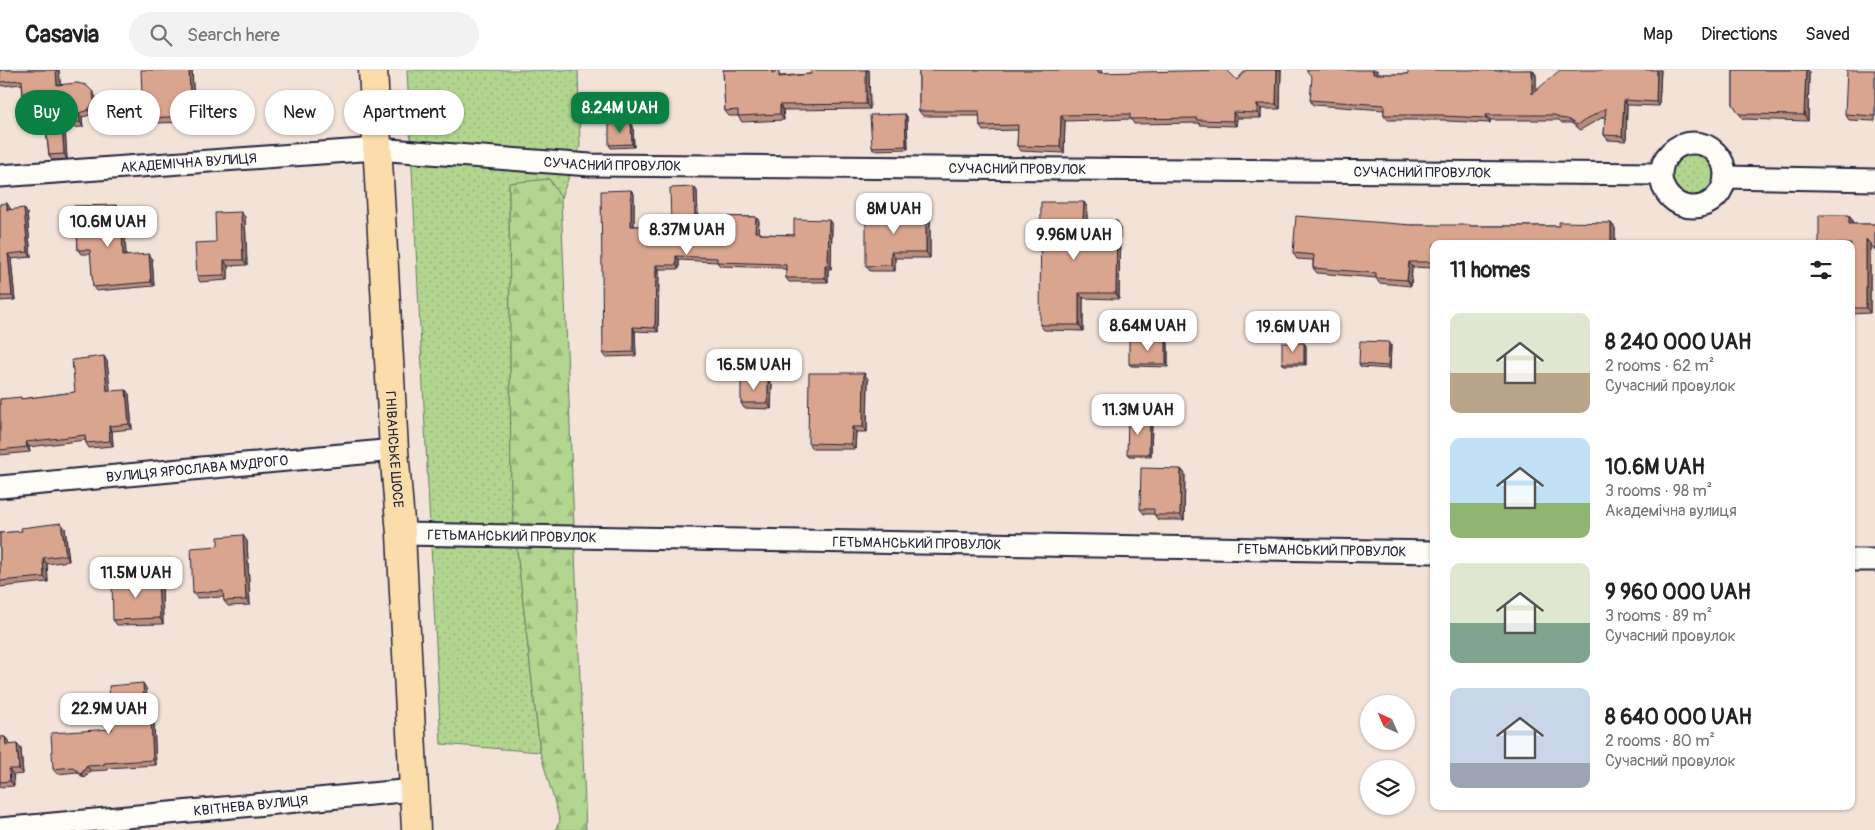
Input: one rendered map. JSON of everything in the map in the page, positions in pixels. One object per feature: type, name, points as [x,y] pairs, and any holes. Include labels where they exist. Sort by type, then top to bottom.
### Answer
[{"type":"main road","name":"ГНІВАНСЬКЕ ШОСЕ","points":[[373,70],[394,450],[401,534],[416,830]]},
{"type":"street","points":[[1687,143],[1707,146],[1716,152],[1722,160],[1725,170],[1721,192],[1714,200],[1704,206],[1693,208],[1682,206],[1672,201],[1664,192],[1660,174],[1663,161],[1669,153],[1687,143]]},
{"type":"street","name":"СУЧАСНИЙ ПРОВУЛОК","points":[[376,149],[590,165],[1660,174]]},
{"type":"street","name":"АКАДЕМІЧНА ВУЛИЦЯ","points":[[0,176],[376,149]]},
{"type":"street","points":[[1725,177],[1875,180]]},
{"type":"street","name":"ВУЛИЦЯ ЯРОСЛАВА МУДРОГО","points":[[0,487],[394,450]]},
{"type":"street","name":"ГЕТЬМАНСЬКИЙ ПРОВУЛОК","points":[[401,534],[1430,552]]},
{"type":"street","points":[[1855,560],[1875,560]]},
{"type":"street","name":"КВІТНЕВА ВУЛИЦЯ","points":[[0,829],[413,790]]},
{"type":"green space","points":[[407,70],[578,70],[580,147],[561,198],[549,179],[509,184],[511,498],[540,752],[441,744],[410,135],[464,135],[464,90],[408,90]]},
{"type":"green space","points":[[1687,143],[1699,143],[1716,152],[1723,163],[1725,175],[1723,187],[1716,198],[1699,207],[1687,207],[1675,202],[1666,193],[1661,181],[1661,169],[1666,157],[1675,148]]},
{"type":"green space","points":[[549,179],[561,198],[586,830],[555,830],[560,821],[540,752],[511,498],[509,183]]},
{"type":"building","points":[[0,70],[56,70],[57,85],[77,83],[86,85],[91,90],[88,90],[88,110],[79,113],[80,122],[78,122],[78,90],[23,90],[22,80],[0,82]]},
{"type":"building","points":[[141,70],[189,70],[190,90],[170,90],[170,117],[160,117],[160,90],[142,90]]},
{"type":"building","points":[[723,70],[772,70],[772,73],[779,72],[779,77],[811,74],[811,70],[866,70],[866,104],[780,105],[780,114],[738,116],[738,110],[725,111]]},
{"type":"building","points":[[919,70],[1098,70],[1098,73],[1227,70],[1237,80],[1246,70],[1277,70],[1276,104],[1257,104],[1257,113],[1233,112],[1233,121],[1197,120],[1197,118],[1130,119],[1130,114],[1061,115],[1060,147],[1017,146],[1018,125],[980,126],[979,111],[919,111]]},
{"type":"building","points":[[1306,70],[1373,70],[1373,74],[1408,74],[1408,70],[1532,70],[1532,94],[1560,70],[1657,70],[1656,102],[1624,100],[1622,136],[1604,135],[1606,108],[1577,125],[1555,115],[1486,115],[1486,118],[1444,115],[1384,115],[1384,105],[1310,100],[1312,77]]},
{"type":"building","points":[[1733,70],[1806,70],[1804,115],[1739,114],[1733,104]]},
{"type":"building","points":[[1847,70],[1875,70],[1875,116],[1845,114]]},
{"type":"building","points":[[905,114],[906,146],[872,147],[870,115]]},
{"type":"building","points":[[631,123],[632,144],[609,145],[609,124]]},
{"type":"building","points":[[47,135],[63,135],[64,154],[49,155]]},
{"type":"building","points":[[694,187],[695,216],[756,217],[755,232],[760,232],[760,234],[794,235],[794,219],[829,220],[828,265],[825,265],[825,278],[786,278],[786,265],[780,264],[717,262],[717,258],[676,256],[676,265],[656,265],[655,328],[633,327],[633,352],[603,353],[601,191],[631,190],[631,226],[671,226],[670,188]]},
{"type":"building","points":[[1041,202],[1084,202],[1083,221],[1117,221],[1116,293],[1079,293],[1079,325],[1040,325]]},
{"type":"building","points":[[7,203],[7,210],[24,208],[28,252],[8,254],[12,296],[0,296],[0,204]]},
{"type":"building","points":[[116,205],[117,228],[122,228],[123,256],[149,254],[151,282],[93,287],[90,250],[78,250],[74,206]]},
{"type":"building","points":[[866,211],[926,211],[926,252],[891,252],[891,265],[866,266]]},
{"type":"building","points":[[241,212],[243,260],[224,260],[224,275],[197,276],[195,243],[216,242],[215,213]]},
{"type":"building","points":[[1819,215],[1849,215],[1849,224],[1875,224],[1875,250],[1866,239],[1866,308],[1855,308],[1855,240],[1819,240]]},
{"type":"building","points":[[1296,216],[1412,225],[1559,226],[1559,222],[1611,223],[1611,240],[1430,240],[1430,262],[1409,262],[1407,280],[1376,278],[1376,273],[1313,268],[1314,255],[1293,253]]},
{"type":"building","points":[[1129,340],[1166,340],[1166,364],[1129,364]]},
{"type":"building","points":[[1360,341],[1389,342],[1388,366],[1359,364]]},
{"type":"building","points":[[1282,343],[1304,343],[1304,363],[1282,363]]},
{"type":"building","points":[[104,356],[107,391],[126,390],[129,424],[109,426],[110,441],[86,443],[85,435],[26,442],[27,447],[0,450],[0,399],[21,397],[21,399],[75,392],[72,360]]},
{"type":"building","points":[[809,373],[864,373],[863,427],[852,427],[851,444],[808,443]]},
{"type":"building","points":[[741,378],[768,379],[768,403],[741,403]]},
{"type":"building","points":[[1128,418],[1150,419],[1149,454],[1127,454]]},
{"type":"building","points":[[1141,468],[1181,469],[1180,515],[1154,515],[1154,509],[1140,509]]},
{"type":"building","points":[[61,523],[66,555],[43,558],[44,577],[0,581],[0,533],[22,531],[21,528]]},
{"type":"building","points":[[243,535],[246,600],[224,601],[223,591],[193,593],[191,548],[218,546],[218,537]]},
{"type":"building","points":[[158,577],[160,618],[113,620],[112,579]]},
{"type":"building","points":[[143,683],[145,719],[151,719],[153,760],[87,766],[81,774],[73,767],[53,769],[51,733],[112,729],[109,686]]},
{"type":"building","points":[[0,737],[5,737],[6,745],[17,744],[19,769],[9,769],[10,781],[0,782]]}]
